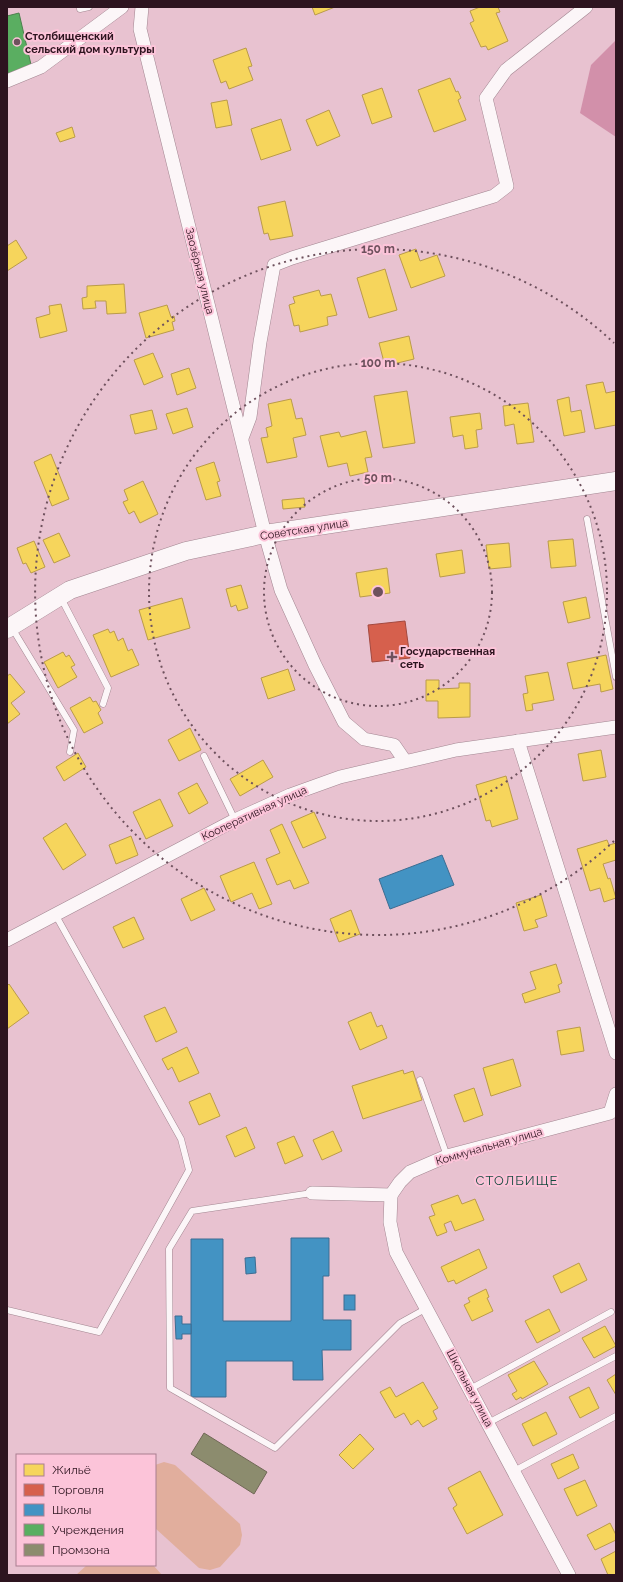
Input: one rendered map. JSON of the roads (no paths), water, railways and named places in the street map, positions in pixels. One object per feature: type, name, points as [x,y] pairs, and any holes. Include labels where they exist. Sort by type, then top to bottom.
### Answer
[{"type":"street","points":[[7,80],[41,67],[122,7]]},
{"type":"street","name":"Заозёрная улица","points":[[142,7],[140,29],[281,590],[314,665],[344,722],[364,739],[394,745],[405,761]]},
{"type":"street","points":[[242,438],[250,417],[260,342],[274,265],[494,196],[507,186],[486,98],[506,70],[586,7]]},
{"type":"street","name":"Советская улица","points":[[9,628],[70,590],[186,551],[266,534],[616,480]]},
{"type":"street","name":"Кооперативная улица","points":[[7,940],[235,820],[290,795],[340,777],[456,750],[616,727]]},
{"type":"street","points":[[518,741],[616,1053]]},
{"type":"street","name":"Коммунальная улица","points":[[391,1195],[400,1182],[410,1172],[447,1156],[610,1113],[616,1094]]},
{"type":"street","points":[[312,1193],[391,1195]]},
{"type":"street","name":"Школьная улица","points":[[391,1195],[390,1222],[396,1252],[569,1575]]},
{"type":"lane","points":[[80,7],[80,9],[89,7]]},
{"type":"lane","points":[[587,519],[616,677]]},
{"type":"lane","points":[[60,596],[108,688],[104,704]]},
{"type":"lane","points":[[9,628],[74,730],[70,752]]},
{"type":"lane","points":[[204,756],[235,820]]},
{"type":"lane","points":[[7,1310],[99,1332],[189,1170],[181,1139],[56,914]]},
{"type":"lane","points":[[420,1080],[447,1156]]},
{"type":"lane","points":[[312,1193],[192,1211],[169,1249],[170,1388],[275,1448],[400,1323],[427,1308]]},
{"type":"lane","points":[[470,1389],[611,1312]]},
{"type":"lane","points":[[488,1423],[616,1356]]},
{"type":"lane","points":[[514,1471],[616,1416]]},
{"type":"place","name":"Столбищенский сельский дом культуры","points":[[17,42]]},
{"type":"place","name":"Государственная сеть","points":[[392,657]]},
{"type":"district","name":"СТОЛБИЩЕ","points":[[517,1180]]}]
